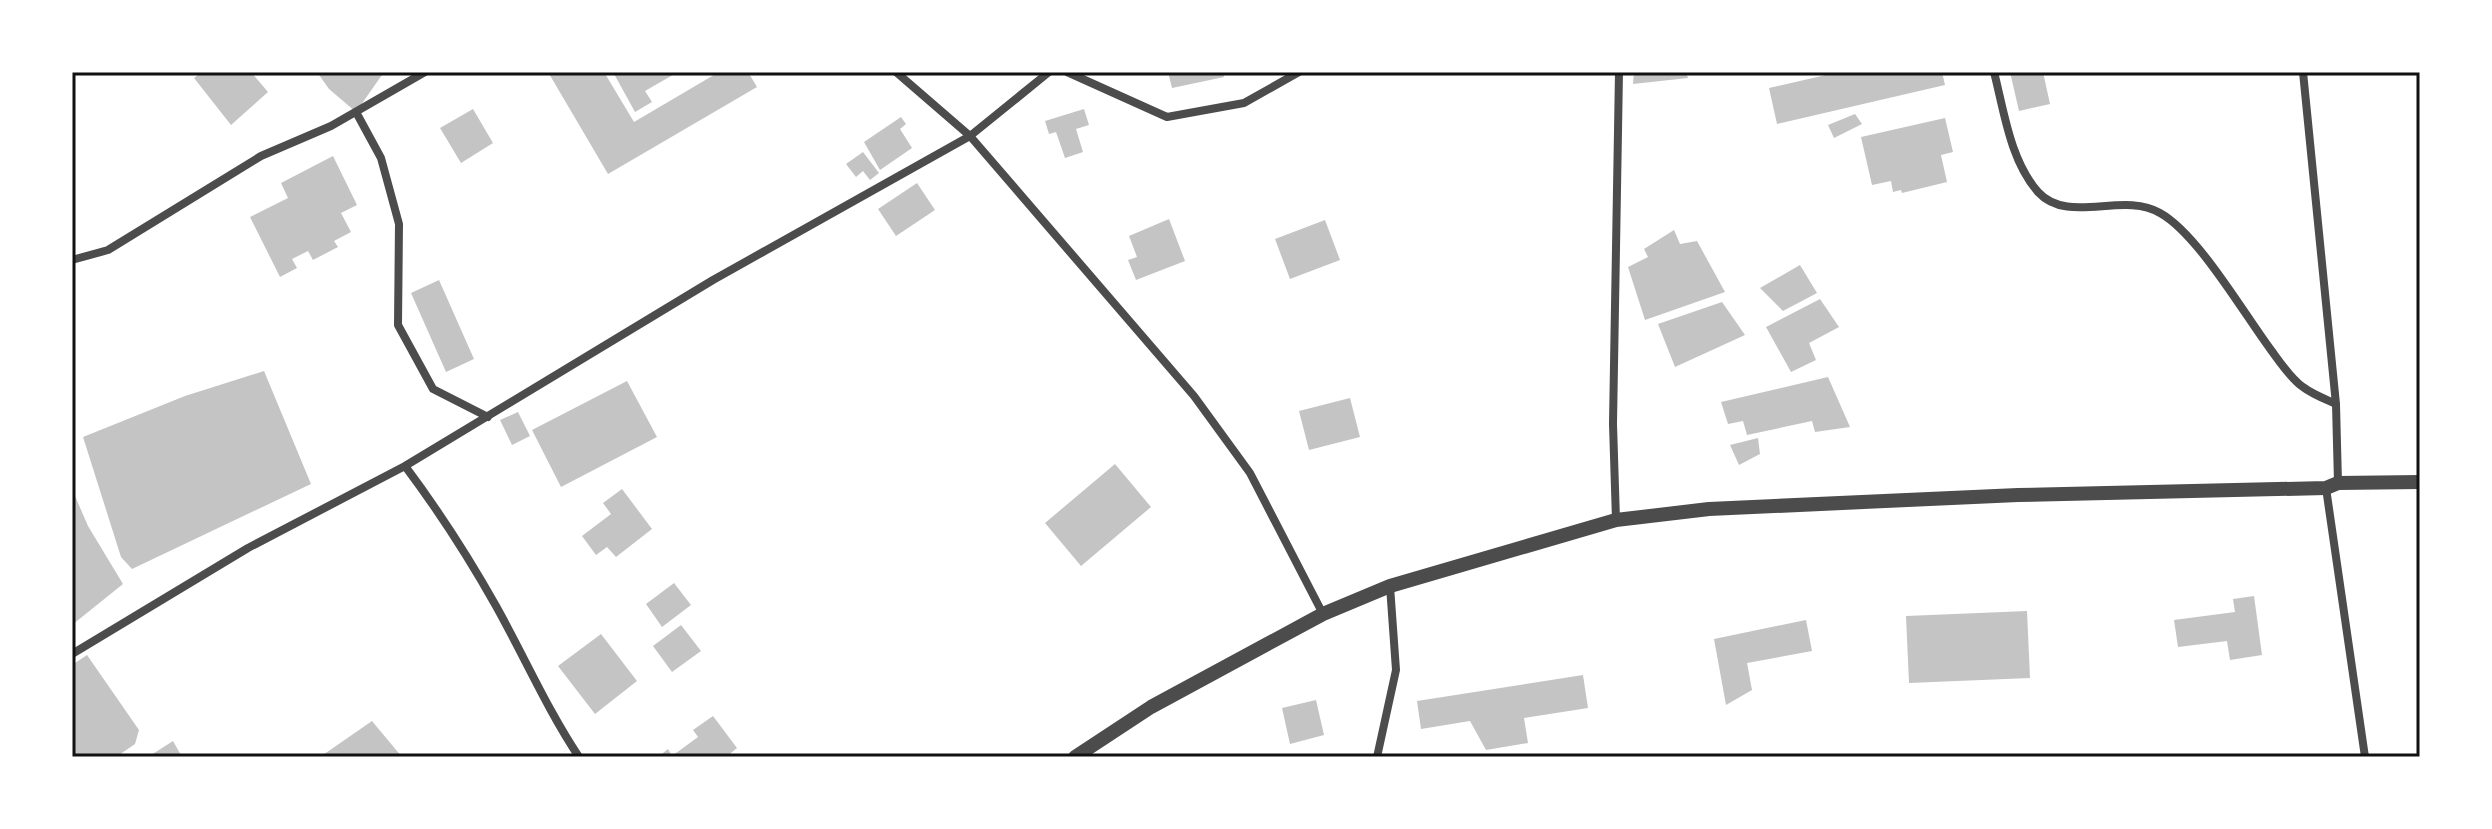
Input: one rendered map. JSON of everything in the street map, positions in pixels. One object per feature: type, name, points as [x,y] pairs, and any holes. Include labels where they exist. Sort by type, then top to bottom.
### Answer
[{"type":"street","points":[[72,260],[108,250],[261,156],[331,126],[425,72]]},
{"type":"street","points":[[896,72],[970,136],[1194,396],[1250,473],[1323,614]]},
{"type":"street","points":[[72,654],[248,548],[405,466],[713,280],[970,136],[1049,72]]},
{"type":"street","points":[[1067,72],[1167,117],[1244,103],[1299,72]]},
{"type":"street","points":[[1616,520],[1613,424],[1619,72]]},
{"type":"street","points":[[1994,72],[2013,148],[2040,194],[2062,205],[2083,209],[2138,204],[2160,213],[2180,229],[2214,270],[2278,360],[2302,387],[2336,404]]},
{"type":"street","points":[[2303,72],[2336,404],[2332,486],[2365,757]]},
{"type":"street","points":[[356,112],[381,158],[399,224],[398,325],[433,389],[488,417]]},
{"type":"street","points":[[405,466],[432,502],[495,604],[579,757]]},
{"type":"street","points":[[1075,757],[1151,707],[1323,614],[1390,586],[1616,520],[1709,509],[2002,495],[2420,482]]},
{"type":"street","points":[[1377,757],[1396,670],[1390,586]]},
{"type":"building","points":[[202,72],[251,72],[268,92],[231,125],[194,78]]},
{"type":"building","points":[[317,72],[384,72],[356,112],[329,89]]},
{"type":"building","points":[[548,72],[604,72],[634,122],[719,72],[748,72],[757,87],[608,174]]},
{"type":"building","points":[[613,72],[678,72],[645,91],[652,102],[635,112]]},
{"type":"building","points":[[1168,72],[1223,72],[1224,77],[1172,88]]},
{"type":"building","points":[[1634,72],[1686,72],[1688,78],[1633,84]]},
{"type":"building","points":[[1839,72],[1942,72],[1945,85],[1777,124],[1769,88]]},
{"type":"building","points":[[2010,72],[2043,72],[2050,104],[2019,111]]},
{"type":"building","points":[[473,109],[493,143],[461,163],[440,128]]},
{"type":"building","points":[[1084,109],[1089,125],[1076,129],[1083,152],[1065,158],[1056,132],[1049,134],[1045,121]]},
{"type":"building","points":[[1855,114],[1862,124],[1834,138],[1828,125]]},
{"type":"building","points":[[901,117],[906,124],[900,129],[912,148],[880,170],[864,142]]},
{"type":"building","points":[[1945,118],[1953,152],[1941,155],[1947,182],[1902,193],[1901,190],[1893,192],[1891,181],[1872,185],[1861,137]]},
{"type":"building","points":[[863,152],[879,173],[870,180],[863,171],[856,177],[846,164]]},
{"type":"building","points":[[333,156],[357,205],[341,213],[351,232],[334,241],[338,247],[313,260],[308,251],[292,259],[297,268],[280,277],[250,217],[288,198],[281,183]]},
{"type":"building","points":[[917,183],[935,210],[896,236],[878,209]]},
{"type":"building","points":[[1169,219],[1185,261],[1136,280],[1128,260],[1137,257],[1129,236]]},
{"type":"building","points":[[1325,220],[1340,260],[1290,279],[1275,239]]},
{"type":"building","points":[[1674,230],[1680,244],[1697,241],[1725,292],[1645,320],[1628,267],[1648,257],[1644,249]]},
{"type":"building","points":[[1800,265],[1817,293],[1783,311],[1760,288]]},
{"type":"building","points":[[439,280],[474,359],[446,372],[411,293]]},
{"type":"building","points":[[1820,299],[1839,327],[1809,343],[1816,360],[1791,372],[1766,327]]},
{"type":"building","points":[[1722,302],[1745,335],[1675,367],[1658,324]]},
{"type":"building","points":[[264,371],[311,484],[132,569],[121,557],[83,437],[185,396]]},
{"type":"building","points":[[1828,377],[1850,427],[1815,432],[1812,421],[1747,435],[1743,421],[1728,424],[1721,402]]},
{"type":"building","points":[[627,381],[657,437],[561,487],[532,430]]},
{"type":"building","points":[[1350,398],[1360,437],[1309,450],[1299,411]]},
{"type":"building","points":[[518,412],[530,436],[512,445],[500,420]]},
{"type":"building","points":[[1758,438],[1760,454],[1739,465],[1730,445]]},
{"type":"building","points":[[1115,464],[1151,507],[1081,566],[1045,523]]},
{"type":"building","points":[[72,489],[88,526],[123,584],[72,625]]},
{"type":"building","points":[[622,489],[652,529],[616,557],[607,547],[596,555],[582,536],[611,514],[603,503]]},
{"type":"building","points":[[674,583],[691,605],[662,627],[646,604]]},
{"type":"building","points":[[2254,596],[2262,655],[2230,660],[2227,641],[2178,647],[2174,620],[2235,612],[2233,599]]},
{"type":"building","points":[[2027,611],[2030,678],[1909,683],[1906,616]]},
{"type":"building","points":[[1806,620],[1812,651],[1747,663],[1752,690],[1726,705],[1714,639]]},
{"type":"building","points":[[681,625],[701,651],[672,672],[653,646]]},
{"type":"building","points":[[601,634],[637,681],[595,714],[558,666]]},
{"type":"building","points":[[87,655],[139,730],[135,744],[116,757],[72,757],[72,665]]},
{"type":"building","points":[[1583,675],[1588,708],[1524,718],[1528,743],[1486,750],[1470,721],[1421,729],[1417,701]]},
{"type":"building","points":[[1316,700],[1324,735],[1290,744],[1282,708]]},
{"type":"building","points":[[713,716],[737,748],[726,757],[658,757],[668,749],[672,756],[698,737],[693,730]]},
{"type":"building","points":[[372,721],[402,757],[320,757]]},
{"type":"building","points":[[173,741],[182,757],[148,757]]}]
